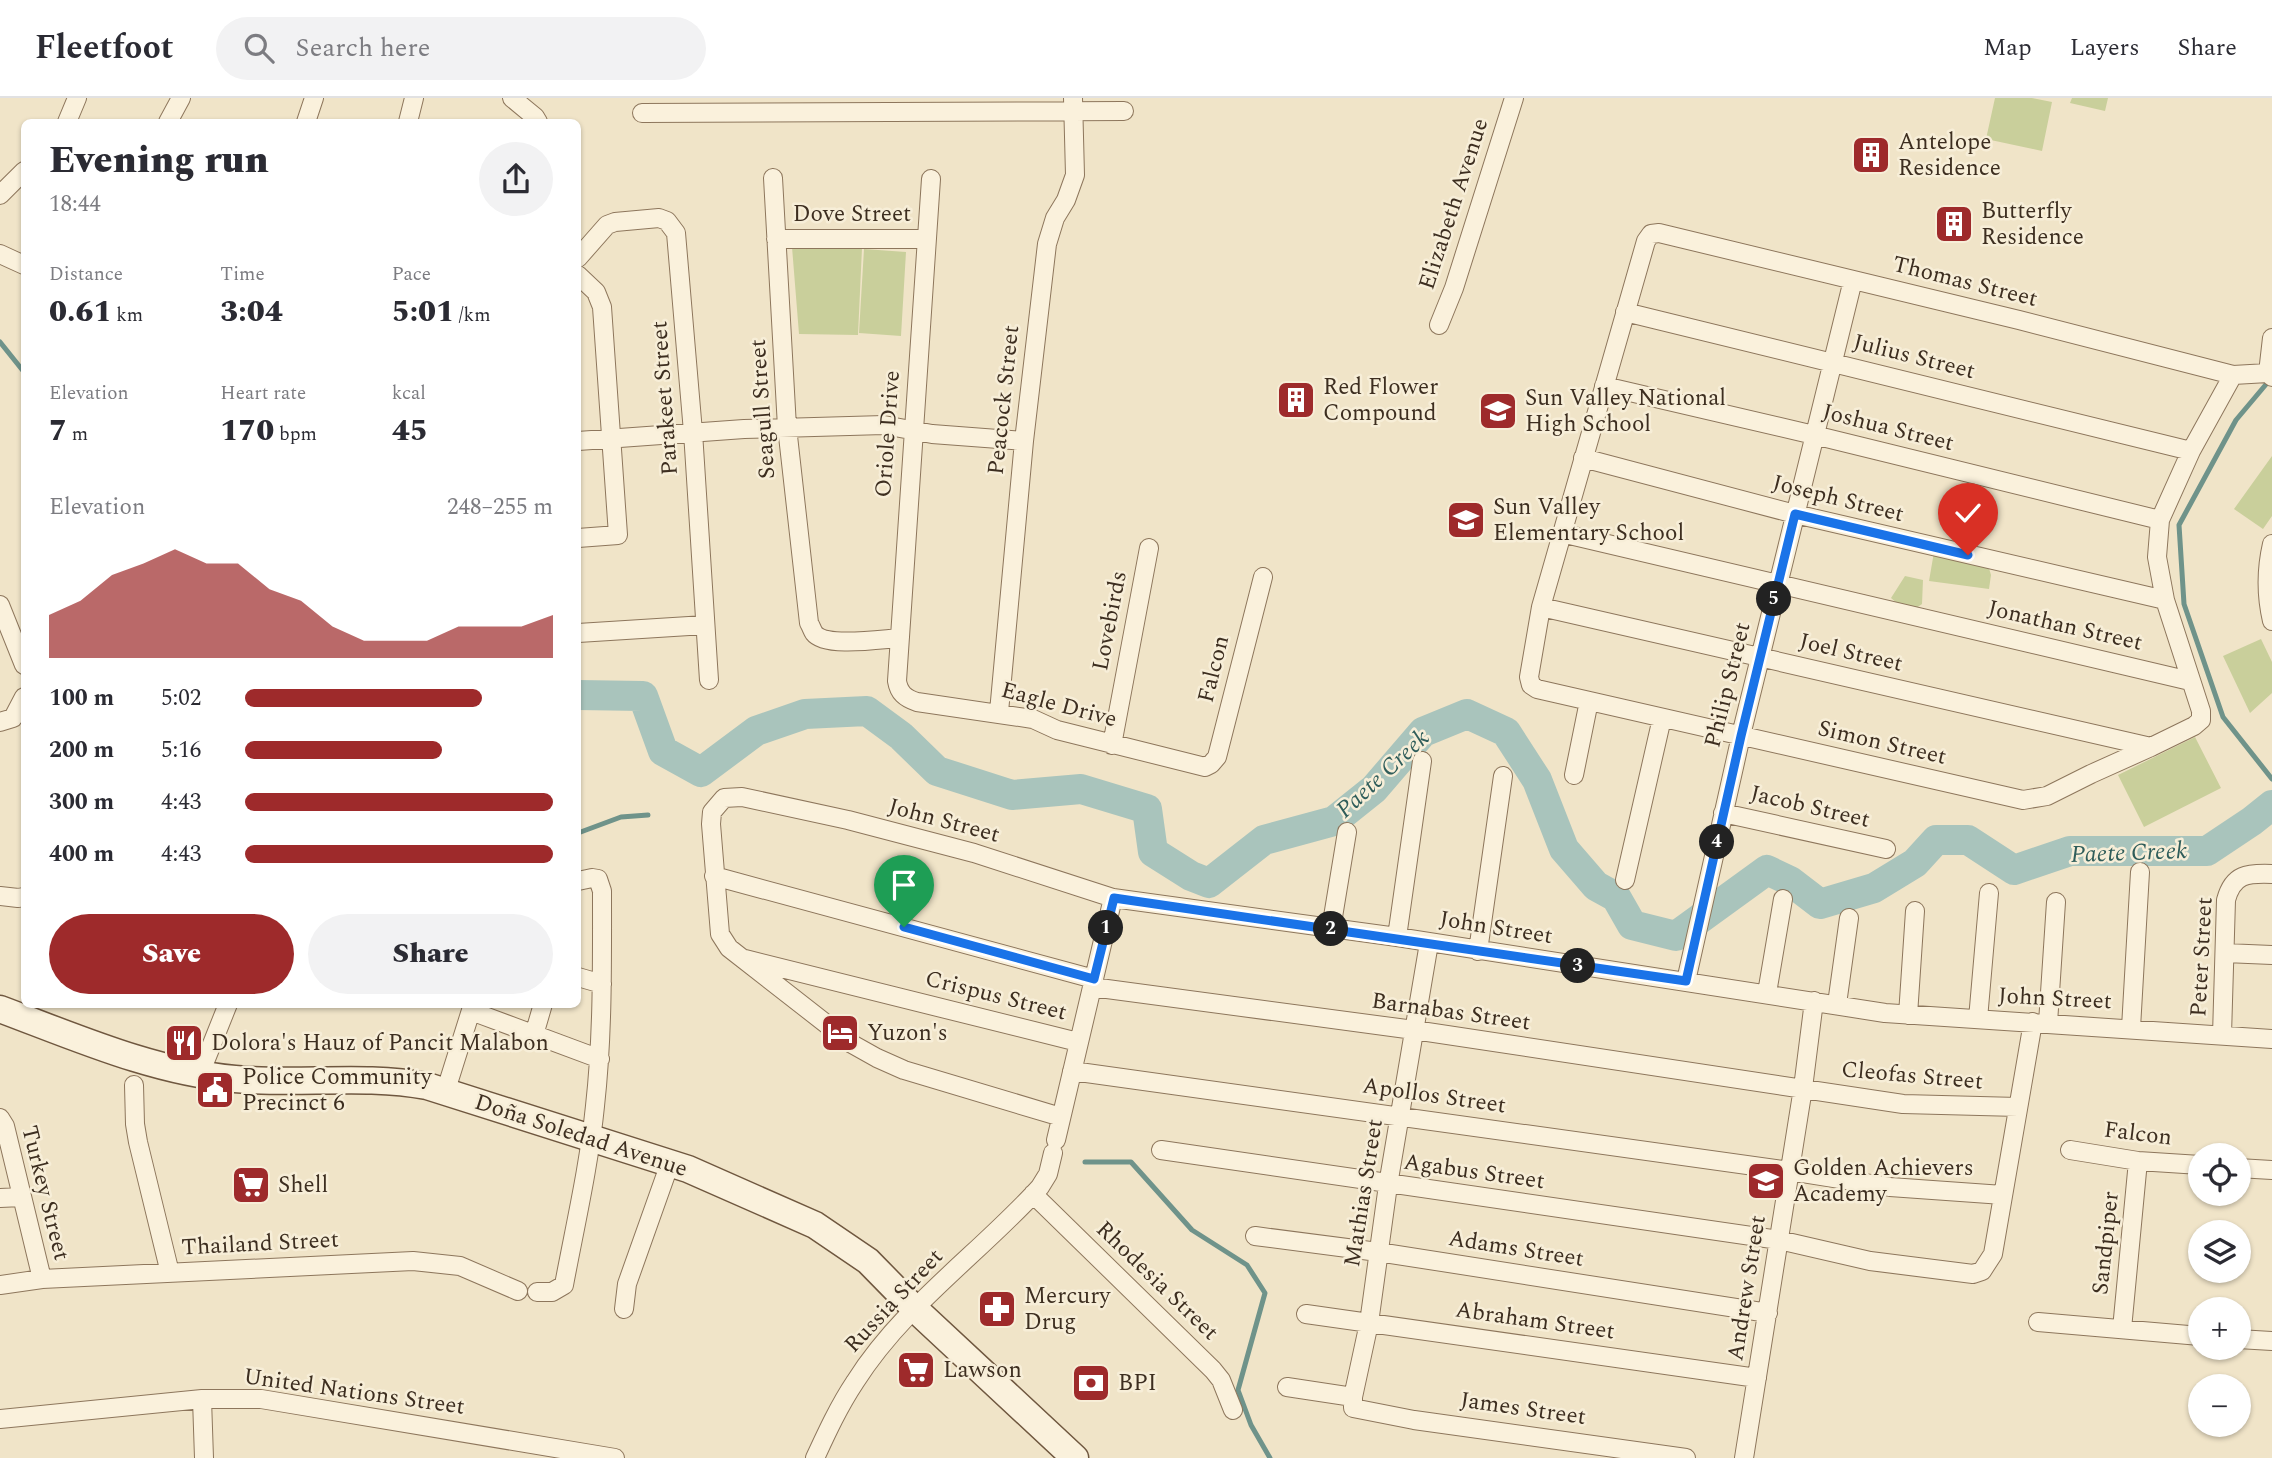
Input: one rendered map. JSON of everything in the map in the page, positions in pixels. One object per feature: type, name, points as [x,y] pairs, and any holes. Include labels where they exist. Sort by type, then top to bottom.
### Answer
[{"type":"main road","name":"Doña Soledad Avenue","points":[[0,1009],[130,1056],[200,1074],[260,1082],[415,1084],[700,1174],[815,1225],[867,1261],[1075,1458]]},
{"type":"street","points":[[68,119],[77,98]]},
{"type":"street","points":[[169,119],[181,98]]},
{"type":"street","points":[[307,119],[314,98]]},
{"type":"street","points":[[409,119],[414,98]]},
{"type":"street","points":[[512,98],[536,119]]},
{"type":"street","name":"Elizabeth Avenue","points":[[1439,325],[1454,288],[1514,98]]},
{"type":"street","points":[[642,113],[821,106],[948,105],[1074,105],[1124,111]]},
{"type":"street","name":"Peacock Street","points":[[999,712],[1024,441],[1047,244],[1055,218],[1066,200],[1075,175],[1074,105]]},
{"type":"street","points":[[0,195],[21,174]]},
{"type":"street","name":"Seagull Street","points":[[773,178],[787,427],[806,608],[814,635],[824,639],[837,642],[900,638]]},
{"type":"street","name":"Oriole Drive","points":[[901,692],[897,681],[931,179]]},
{"type":"street","name":"Parakeet Street","points":[[581,255],[607,225],[615,222],[659,218],[667,221],[676,233],[693,432],[709,680]]},
{"type":"street","name":"Thomas Street","points":[[1625,312],[1646,240],[1651,234],[1659,233],[2234,375],[2270,375]]},
{"type":"street","name":"Dove Street","points":[[776,239],[927,239]]},
{"type":"street","points":[[0,254],[21,264]]},
{"type":"street","points":[[581,278],[596,292],[602,307],[618,536],[581,538]]},
{"type":"street","name":"Philip Street","points":[[1686,981],[1741,736],[1853,280]]},
{"type":"street","points":[[1541,607],[1625,312]]},
{"type":"street","name":"Julius Street","points":[[1625,312],[2191,452]]},
{"type":"street","points":[[2270,375],[2272,338]]},
{"type":"street","points":[[2190,681],[2165,600],[2158,557],[2160,520],[2191,452],[2234,375]]},
{"type":"street","name":"Joshua Street","points":[[1604,386],[2160,520]]},
{"type":"street","points":[[581,441],[787,427],[884,425],[932,434],[1024,441]]},
{"type":"street","name":"Joseph Street","points":[[1583,458],[1795,514],[2165,600]]},
{"type":"street","name":"Jonathan Street","points":[[1561,533],[2190,681]]},
{"type":"street","points":[[2272,544],[2268,560],[2267,599],[2272,621]]},
{"type":"street","name":"Lovebirds","points":[[1112,745],[1149,548]]},
{"type":"street","name":"Falcon","points":[[1205,767],[1217,757],[1263,577]]},
{"type":"street","points":[[0,605],[21,658]]},
{"type":"street","name":"Joel Street","points":[[1541,607],[2151,747]]},
{"type":"street","name":"Simon Street","points":[[1541,607],[1529,677],[1531,685],[1537,689],[2023,800],[2047,796],[2198,723],[2201,720],[2201,711],[2190,681]]},
{"type":"street","points":[[581,633],[705,625]]},
{"type":"street","name":"Eagle Drive","points":[[901,692],[917,702],[1033,719],[1057,730],[1205,767]]},
{"type":"street","points":[[1574,775],[1589,701]]},
{"type":"street","points":[[0,722],[13,718],[21,703]]},
{"type":"street","points":[[1625,880],[1662,718]]},
{"type":"street","points":[[1396,937],[1422,761]]},
{"type":"street","points":[[1478,951],[1503,776]]},
{"type":"street","name":"John Street","points":[[714,876],[712,812],[724,798],[742,797],[848,820],[974,853],[1114,898],[1396,937],[1908,1015],[2272,1039]]},
{"type":"street","name":"Jacob Street","points":[[1723,813],[1886,849]]},
{"type":"street","points":[[1331,929],[1347,832]]},
{"type":"street","points":[[2131,1028],[2140,872]]},
{"type":"street","name":"Peter Street","points":[[2222,1035],[2226,900],[2234,881],[2244,876],[2272,874]]},
{"type":"street","points":[[714,876],[720,934],[729,948],[852,1044],[904,1070],[1061,1117]]},
{"type":"street","name":"Barnabas Street","points":[[714,876],[1093,983],[1803,1088]]},
{"type":"street","points":[[537,1292],[552,1292],[564,1285],[592,1138],[600,1059],[602,891],[598,879],[581,880]]},
{"type":"street","points":[[1978,1019],[1989,893]]},
{"type":"street","points":[[0,896],[21,898]]},
{"type":"street","name":"Russia Street","points":[[815,1458],[855,1381],[876,1353],[915,1309],[1033,1194],[1048,1174],[1114,898]]},
{"type":"street","points":[[1768,993],[1783,899]]},
{"type":"street","points":[[2003,1195],[2018,1108],[2040,1022],[2056,902]]},
{"type":"street","points":[[1908,1015],[1915,911]]},
{"type":"street","points":[[1838,1004],[1849,918]]},
{"type":"street","name":"Mathias Street","points":[[1353,1403],[1369,1323],[1388,1185],[1429,943]]},
{"type":"street","points":[[2225,953],[2272,956]]},
{"type":"street","name":"Crispus Street","points":[[738,957],[1078,1042]]},
{"type":"street","points":[[581,978],[602,984]]},
{"type":"street","name":"Andrew Street","points":[[1744,1458],[1803,1088],[1814,1001]]},
{"type":"street","points":[[200,1074],[226,1008]]},
{"type":"street","points":[[445,1093],[472,1008],[600,1059]]},
{"type":"street","points":[[534,1034],[542,1008]]},
{"type":"street","name":"Apollos Street","points":[[1072,1071],[1401,1115],[1890,1186],[2003,1195]]},
{"type":"street","points":[[134,1085],[137,1133],[170,1273]]},
{"type":"street","name":"Cleofas Street","points":[[1803,1088],[1903,1104],[2018,1108]]},
{"type":"street","name":"Turkey Street","points":[[0,1118],[5,1126],[42,1279]]},
{"type":"street","name":"Agabus Street","points":[[1161,1150],[1779,1240],[1870,1261],[1973,1274],[1982,1271],[1993,1254],[2003,1195]]},
{"type":"street","name":"Falcon","points":[[2070,1150],[2138,1161],[2188,1164]]},
{"type":"street","name":"Sandpiper","points":[[2122,1329],[2138,1161]]},
{"type":"street","points":[[624,1309],[627,1284],[670,1163]]},
{"type":"street","points":[[2251,1169],[2272,1170]]},
{"type":"street","name":"Rhodesia Street","points":[[1033,1194],[1213,1370],[1222,1380],[1233,1410]]},
{"type":"street","points":[[0,1198],[22,1197]]},
{"type":"street","name":"Adams Street","points":[[1255,1236],[1378,1252],[1768,1313]]},
{"type":"street","name":"Thailand Street","points":[[0,1285],[42,1279],[413,1261],[460,1266],[518,1291]]},
{"type":"street","name":"Abraham Street","points":[[1306,1314],[1757,1378]]},
{"type":"street","points":[[2038,1322],[2188,1334]]},
{"type":"street","points":[[2251,1340],[2272,1341]]},
{"type":"street","name":"James Street","points":[[1287,1387],[1413,1420],[1590,1451],[1686,1458]]},
{"type":"street","points":[[202,1399],[204,1458]]},
{"type":"street","name":"United Nations Street","points":[[0,1419],[202,1399],[261,1399],[615,1458]]},
{"type":"green space","points":[[1995,98],[2032,98],[2052,102],[2042,151],[1986,139]]},
{"type":"green space","points":[[2072,98],[2108,98],[2105,111],[2070,103]]},
{"type":"green space","points":[[792,247],[862,248],[858,335],[799,334]]},
{"type":"green space","points":[[864,249],[906,252],[901,336],[859,333]]},
{"type":"green space","points":[[2272,456],[2272,516],[2263,529],[2234,509]]},
{"type":"green space","points":[[1934,552],[1988,565],[1991,575],[1989,589],[1929,581]]},
{"type":"green space","points":[[1905,576],[1923,580],[1922,604],[1915,609],[1898,604],[1891,598]]},
{"type":"green space","points":[[2261,639],[2272,662],[2272,693],[2250,713],[2223,656]]},
{"type":"green space","points":[[2195,737],[2221,788],[2144,827],[2118,775]]},
{"type":"waterway","name":"Paete Creek","points":[[0,342],[21,368]]},
{"type":"waterway","name":"Paete Creek","points":[[2268,382],[2236,420],[2179,525],[2184,604],[2223,717],[2272,779]]},
{"type":"waterway","name":"Paete Creek","points":[[581,695],[643,696],[663,751],[701,772],[756,731],[805,714],[867,711],[901,736],[937,771],[1012,795],[1081,789],[1147,809],[1153,852],[1191,876],[1209,883],[1264,840],[1334,821],[1374,789],[1423,732],[1467,714],[1506,732],[1537,780],[1564,849],[1596,886],[1616,897],[1632,925],[1676,936],[1767,870],[1790,881],[1820,904],[1874,888],[1915,863],[1936,840],[1968,840],[2014,870],[2070,851],[2207,851],[2272,805]]},
{"type":"waterway","name":"Paete Creek","points":[[581,832],[621,817],[648,815]]},
{"type":"waterway","name":"Paete Creek","points":[[1085,1162],[1131,1162],[1192,1230],[1247,1265],[1265,1293],[1238,1390],[1251,1425],[1270,1458]]},
{"type":"place","name":"Antelope Residence","points":[[1871,155]]},
{"type":"place","name":"Butterfly Residence","points":[[1954,224]]},
{"type":"place","name":"Red Flower Compound","points":[[1296,400]]},
{"type":"place","name":"Sun Valley National High School","points":[[1498,411]]},
{"type":"place","name":"Sun Valley Elementary School","points":[[1466,520]]},
{"type":"place","name":"Yuzon's","points":[[840,1033]]},
{"type":"place","name":"Dolora's Hauz of Pancit Malabon","points":[[184,1043]]},
{"type":"place","name":"Police Community Precinct 6","points":[[215,1090]]},
{"type":"place","name":"Golden Achievers Academy","points":[[1766,1181]]},
{"type":"place","name":"Shell","points":[[251,1185]]},
{"type":"place","name":"Mercury Drug","points":[[997,1309]]},
{"type":"place","name":"Lawson","points":[[916,1370]]},
{"type":"place","name":"BPI","points":[[1091,1383]]},
{"type":"route","points":[[904,927],[1094,979],[1114,898],[1686,981],[1741,736],[1795,514],[1968,555]]}]
